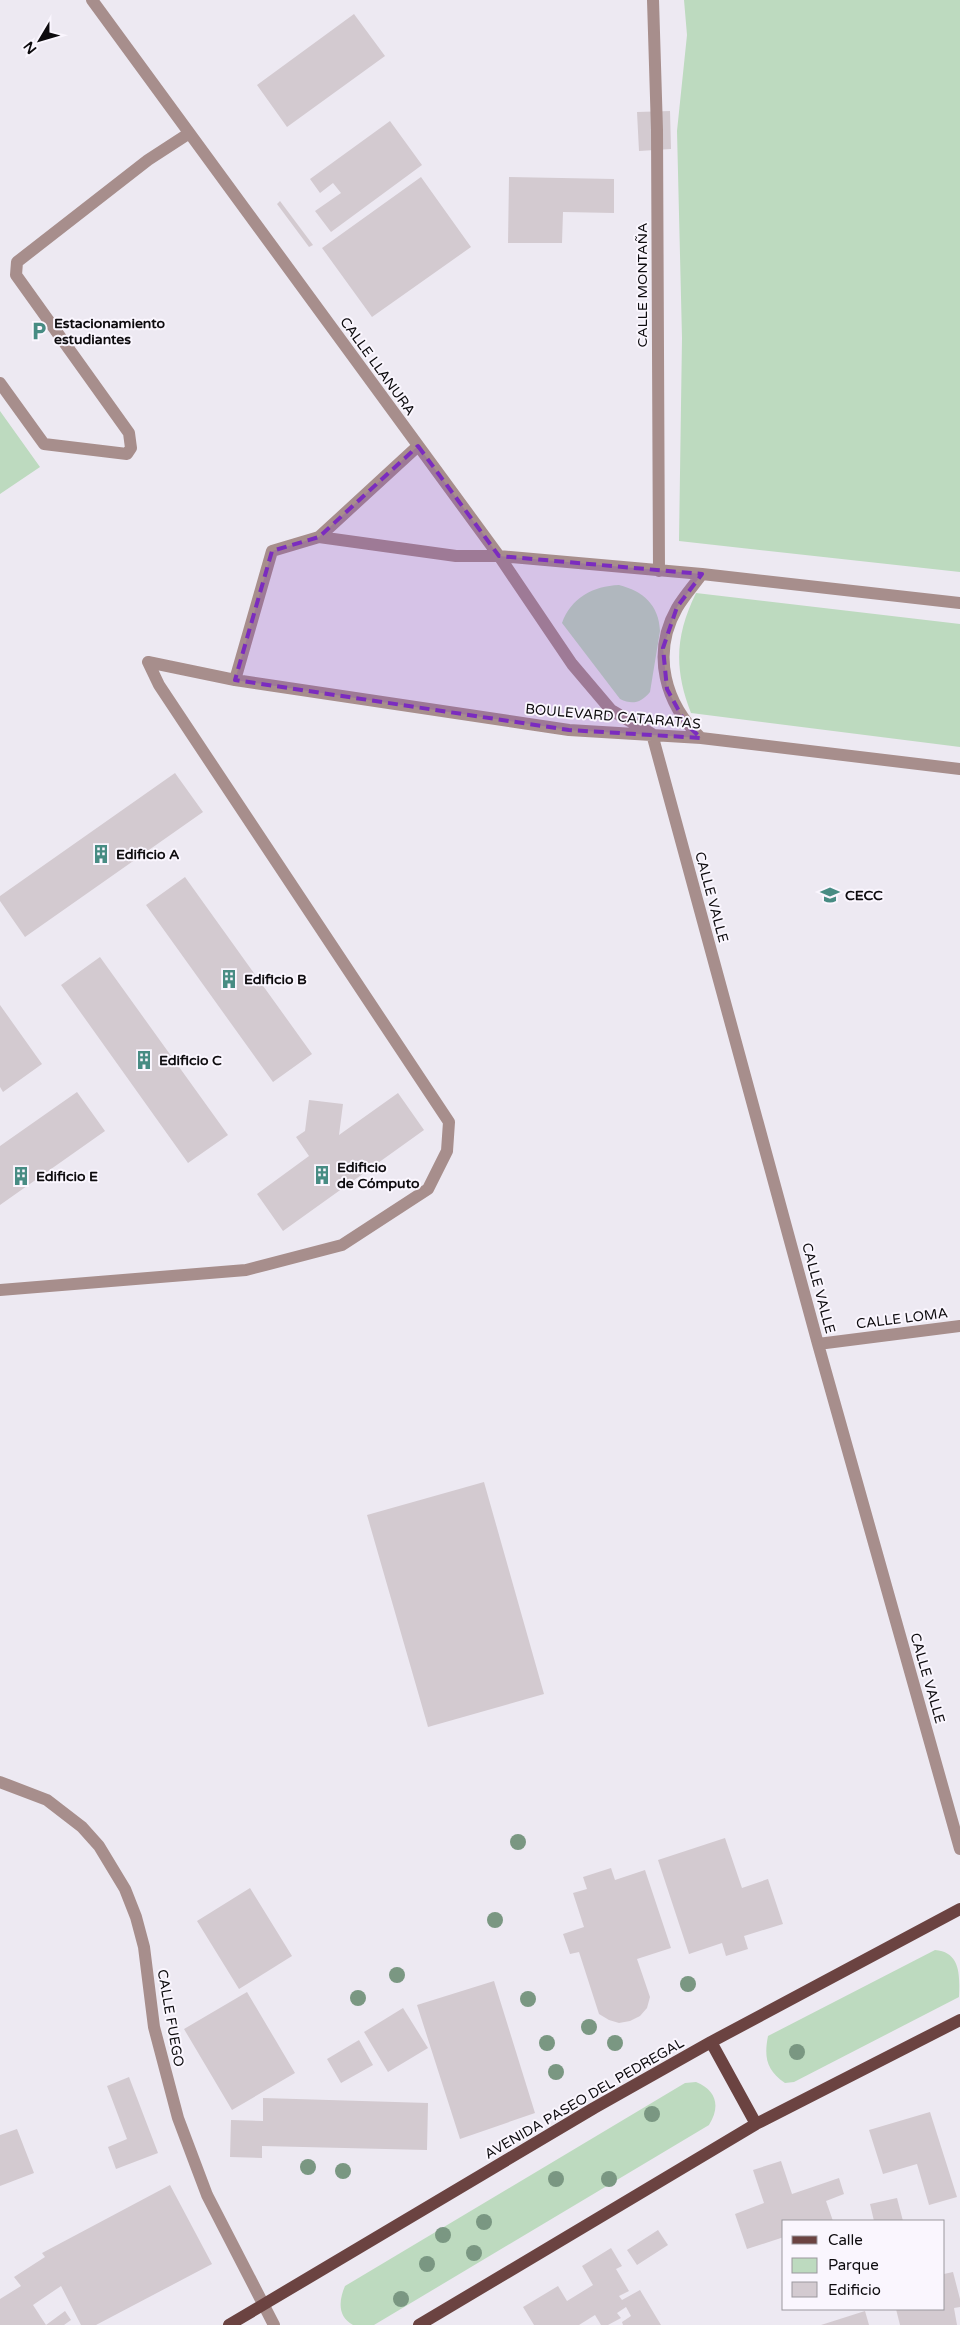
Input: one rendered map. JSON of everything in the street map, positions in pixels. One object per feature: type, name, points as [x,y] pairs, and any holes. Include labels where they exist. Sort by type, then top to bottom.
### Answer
[{"type":"main road","name":"AVENIDA PASEO DEL PEDREGAL","points":[[229,2325],[585,2113],[711,2042],[960,1909]]},
{"type":"main road","points":[[419,2325],[756,2124],[960,2020]]},
{"type":"main road","points":[[711,2042],[756,2124]]},
{"type":"street","name":"CALLE LLANURA","points":[[92,0],[188,134],[499,556],[572,664],[611,710],[652,734]]},
{"type":"street","name":"CALLE MONTAÑA","points":[[654,0],[657,130],[659,570]]},
{"type":"street","points":[[0,383],[44,444],[127,454],[131,448],[129,433],[16,275],[17,262],[148,160],[188,134]]},
{"type":"street","points":[[235,680],[272,551],[319,536],[418,446]]},
{"type":"street","points":[[319,536],[456,556],[499,556],[702,574],[960,603]]},
{"type":"street","points":[[701,738],[686,724],[675,707],[667,689],[663,669],[663,648],[668,627],[677,607],[702,574]]},
{"type":"street","name":"BOULEVARD CATARATAS","points":[[0,1290],[246,1270],[342,1245],[428,1189],[447,1151],[449,1122],[159,684],[148,662],[235,680],[569,730],[701,738],[960,769]]},
{"type":"street","name":"CALLE VALLE","points":[[652,734],[818,1344],[960,1849]]},
{"type":"street","name":"CALLE LOMA","points":[[818,1344],[960,1326]]},
{"type":"street","name":"CALLE FUEGO","points":[[0,1782],[47,1800],[82,1827],[99,1846],[125,1889],[136,1917],[144,1947],[154,2027],[178,2118],[207,2195],[274,2325]]},
{"type":"highlighted area","points":[[418,446],[499,556],[702,574],[677,607],[663,648],[667,689],[686,724],[701,738],[569,730],[235,680],[272,551],[319,537]]},
{"type":"green space","points":[[684,0],[960,0],[960,572],[679,541],[682,338],[677,131],[687,35]]},
{"type":"green space","points":[[0,411],[40,467],[0,494]]},
{"type":"green space","points":[[619,585],[635,591],[648,600],[657,614],[659,622],[660,631],[650,692],[643,699],[636,702],[620,699],[562,623],[571,607],[584,595],[600,588]]},
{"type":"green space","points":[[696,593],[960,624],[960,747],[691,713],[682,682],[679,653],[684,624]]},
{"type":"green space","points":[[935,1950],[949,1955],[954,1960],[959,1980],[959,1997],[794,2082],[785,2083],[770,2068],[766,2050],[768,2036]]},
{"type":"green space","points":[[696,2082],[708,2089],[714,2099],[715,2111],[709,2125],[374,2325],[353,2325],[344,2317],[341,2297],[345,2286],[685,2083]]},
{"type":"building","points":[[354,14],[385,56],[287,127],[257,85]]},
{"type":"building","points":[[670,111],[671,149],[639,151],[637,112]]},
{"type":"building","points":[[390,121],[422,165],[331,232],[315,211],[341,193],[333,183],[320,193],[310,179]]},
{"type":"building","points":[[421,177],[471,247],[372,317],[322,248]]},
{"type":"building","points":[[509,177],[614,179],[614,213],[563,212],[562,243],[508,243]]},
{"type":"building","points":[[280,201],[313,245],[309,247],[277,204]]},
{"type":"building","name":"Edificio A","points":[[175,773],[203,812],[25,937],[0,901],[0,896]]},
{"type":"building","name":"Edificio B","points":[[185,877],[312,1054],[273,1082],[146,905]]},
{"type":"building","name":"Edificio C","points":[[100,957],[228,1135],[188,1163],[61,985]]},
{"type":"building","points":[[0,1005],[42,1064],[3,1092],[0,1087]]},
{"type":"building","name":"Edificio E","points":[[77,1092],[105,1131],[0,1205],[0,1146]]},
{"type":"building","name":"Edificio de Cómputo","points":[[398,1093],[424,1130],[283,1231],[257,1194],[309,1156],[296,1137],[305,1131],[309,1100],[343,1104],[339,1135]]},
{"type":"building","points":[[484,1482],[544,1694],[428,1727],[367,1515]]},
{"type":"building","points":[[725,1838],[742,1888],[768,1879],[783,1924],[744,1936],[748,1949],[726,1956],[722,1943],[689,1954],[658,1860]]},
{"type":"building","points":[[611,1868],[615,1880],[645,1870],[671,1948],[637,1959],[650,1997],[647,2008],[640,2016],[630,2021],[619,2023],[599,2014],[579,1952],[570,1954],[563,1934],[584,1927],[573,1893],[587,1889],[583,1877]]},
{"type":"building","points":[[250,1888],[292,1956],[239,1989],[197,1921]]},
{"type":"building","points":[[494,1981],[535,2113],[460,2139],[417,2005]]},
{"type":"building","points":[[247,1992],[295,2073],[232,2110],[184,2029]]},
{"type":"building","points":[[403,2008],[428,2048],[388,2072],[364,2032]]},
{"type":"building","points":[[359,2040],[373,2065],[341,2083],[327,2059]]},
{"type":"building","points":[[129,2077],[158,2153],[116,2169],[108,2147],[127,2139],[107,2086]]},
{"type":"building","points":[[263,2098],[428,2103],[427,2150],[262,2146],[262,2158],[230,2157],[231,2120],[263,2121]]},
{"type":"building","points":[[930,2112],[957,2197],[929,2205],[917,2164],[883,2174],[869,2130]]},
{"type":"building","points":[[17,2129],[34,2173],[0,2186],[0,2135]]},
{"type":"building","points":[[781,2161],[792,2194],[839,2178],[844,2194],[826,2201],[833,2220],[782,2220],[782,2238],[747,2249],[735,2214],[764,2203],[753,2170]]},
{"type":"building","points":[[170,2185],[212,2264],[96,2325],[81,2325],[61,2286],[33,2305],[46,2325],[0,2325],[0,2299],[21,2286],[14,2277],[45,2257],[42,2253]]},
{"type":"building","points":[[897,2198],[903,2220],[874,2220],[870,2204]]},
{"type":"building","points":[[658,2230],[668,2245],[637,2265],[627,2250]]},
{"type":"building","points":[[611,2248],[622,2266],[616,2269],[629,2291],[619,2296],[622,2300],[640,2290],[661,2325],[623,2325],[622,2322],[631,2316],[626,2307],[617,2313],[621,2318],[608,2325],[601,2325],[595,2315],[579,2325],[534,2325],[523,2307],[558,2286],[567,2301],[593,2285],[582,2266]]},
{"type":"building","points":[[953,2272],[960,2299],[960,2307],[954,2308],[957,2325],[900,2325],[896,2310],[945,2310],[945,2274]]},
{"type":"building","points":[[65,2311],[71,2320],[64,2325],[46,2325]]},
{"type":"building","points":[[865,2311],[869,2325],[821,2325]]},
{"type":"place","name":"Estacionamiento estudiantes","points":[[39,331]]},
{"type":"place","name":"Edificio A","points":[[101,854]]},
{"type":"place","name":"CECC","points":[[830,895]]},
{"type":"place","name":"Edificio B","points":[[229,979]]},
{"type":"place","name":"Edificio C","points":[[144,1060]]},
{"type":"place","name":"Edificio de Cómputo","points":[[322,1175]]},
{"type":"place","name":"Edificio E","points":[[21,1176]]}]
